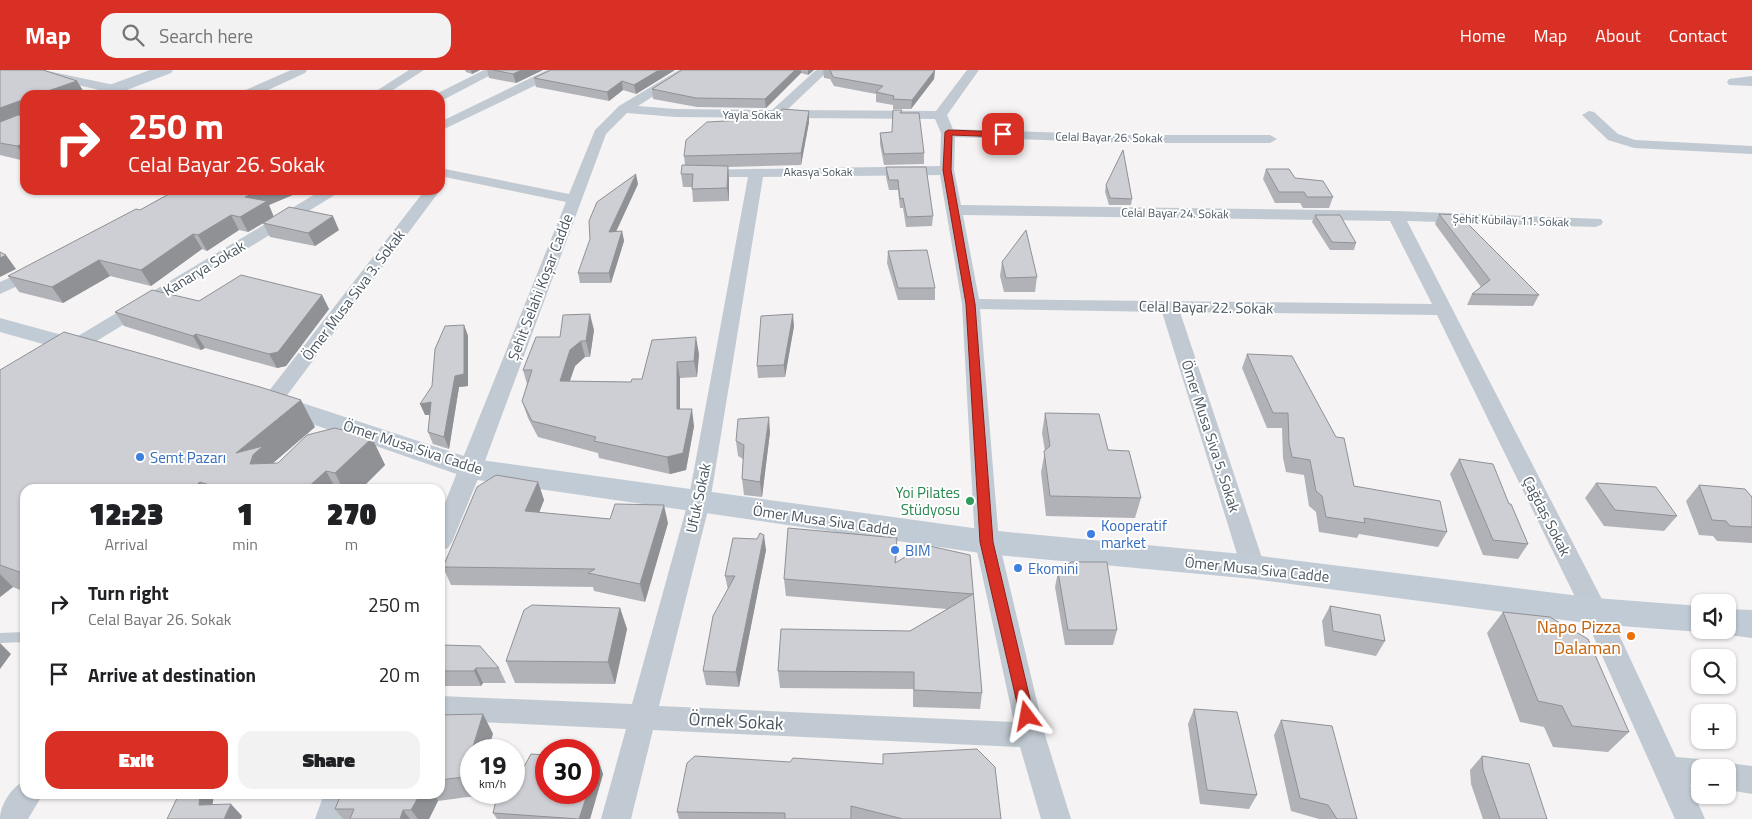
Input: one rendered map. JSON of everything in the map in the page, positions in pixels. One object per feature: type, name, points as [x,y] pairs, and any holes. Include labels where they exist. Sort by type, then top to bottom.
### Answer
[{"type":"main road","points":[[112,90],[165,70]]},
{"type":"main road","points":[[1735,82],[1752,81]]},
{"type":"main road","points":[[0,325],[71,348],[112,356]]},
{"type":"main road","name":"Ömer Musa Siva Cadde","points":[[244,393],[272,401],[332,434],[471,469],[987,542],[1253,567],[1595,610],[1691,619]]},
{"type":"main road","points":[[1736,623],[1752,624]]},
{"type":"street","points":[[26,70],[100,90]]},
{"type":"street","points":[[257,90],[301,70]]},
{"type":"street","points":[[384,90],[418,70]]},
{"type":"street","points":[[445,94],[494,70]]},
{"type":"street","points":[[445,126],[557,70]]},
{"type":"street","name":"Şehit Selahi Koşar Cadde","points":[[445,530],[471,469],[573,199],[600,133],[624,109],[688,70]]},
{"type":"street","points":[[775,114],[823,70]]},
{"type":"street","points":[[973,70],[944,124],[947,170],[971,304],[987,542],[1031,735],[1056,819]]},
{"type":"street","name":"Yayla Sokak","points":[[624,109],[676,113],[775,114],[944,124]]},
{"type":"street","points":[[1589,115],[1605,131],[1621,141],[1648,146],[1752,150]]},
{"type":"street","name":"Celal Bayar 26. Sokak","points":[[944,124],[1129,139],[1270,138]]},
{"type":"street","name":"Akasya Sokak","points":[[688,173],[947,170]]},
{"type":"street","name":"Ufuk Sokak","points":[[616,819],[700,502],[756,172]]},
{"type":"street","points":[[445,177],[573,199]]},
{"type":"street","name":"Kanarya Sokak","points":[[71,348],[325,195]]},
{"type":"street","name":"Ömer Musa Siva 3. Sokak","points":[[272,401],[429,195]]},
{"type":"street","name":"Celal Bayar 24. Sokak","points":[[955,210],[1396,216]]},
{"type":"street","name":"Şehit Kubilay 11. Sokak","points":[[1396,216],[1595,222]]},
{"type":"street","name":"Çağdaş Sokak","points":[[1396,216],[1595,610],[1690,819]]},
{"type":"street","points":[[0,289],[53,262]]},
{"type":"street","name":"Celal Bayar 22. Sokak","points":[[971,304],[1442,310]]},
{"type":"street","name":"Ömer Musa Siva 5. Sokak","points":[[1169,306],[1253,567]]},
{"type":"street","name":"Örnek Sokak","points":[[445,708],[1031,735]]},
{"type":"street","points":[[1667,769],[1691,772]]},
{"type":"street","points":[[1736,778],[1752,780]]},
{"type":"street","points":[[11,819],[25,799]]},
{"type":"street","points":[[330,819],[337,799]]},
{"type":"lane","points":[[0,638],[20,638]]},
{"type":"building","points":[[0,70],[43,70],[77,81],[51,90],[20,90],[20,101],[0,108]]},
{"type":"building","points":[[493,70],[522,70],[513,74]]},
{"type":"building","points":[[551,70],[659,70],[634,85],[622,81],[607,92],[534,78]]},
{"type":"building","points":[[682,70],[795,70],[765,99],[696,98],[652,89]]},
{"type":"building","points":[[830,70],[935,70],[912,100],[893,99],[894,96],[876,92],[883,86],[833,77]]},
{"type":"building","points":[[782,109],[809,111],[801,153],[684,156],[686,140],[707,122],[781,118]]},
{"type":"building","points":[[893,110],[902,110],[900,113],[919,113],[924,153],[884,154],[880,133],[892,132]]},
{"type":"building","points":[[20,115],[20,145],[0,143],[0,122]]},
{"type":"building","points":[[1123,150],[1132,199],[1110,198],[1106,185]]},
{"type":"building","points":[[682,165],[728,166],[727,188],[692,189],[693,174],[681,174]]},
{"type":"building","points":[[886,167],[926,167],[933,216],[907,217],[903,198],[900,199],[898,180],[889,180]]},
{"type":"building","points":[[1266,169],[1289,169],[1295,178],[1323,181],[1333,197],[1307,197],[1304,192],[1279,192]]},
{"type":"building","points":[[636,174],[609,232],[622,231],[609,273],[578,273],[590,239],[589,221],[597,202]]},
{"type":"building","points":[[167,195],[250,195],[245,197],[267,201],[240,217],[231,215],[198,235],[193,234],[141,270],[99,260],[52,287],[8,276],[136,209],[140,210]]},
{"type":"building","points":[[289,207],[333,216],[308,233],[263,223]]},
{"type":"building","points":[[1439,214],[1459,215],[1539,295],[1472,294],[1490,280]]},
{"type":"building","points":[[1315,215],[1340,215],[1356,243],[1332,242]]},
{"type":"building","points":[[1026,230],[1037,277],[1006,278],[1002,262]]},
{"type":"building","points":[[927,250],[935,288],[898,288],[888,251]]},
{"type":"building","points":[[0,252],[6,255],[0,258]]},
{"type":"building","points":[[241,275],[322,295],[278,352],[269,354],[196,334],[193,336],[115,312],[152,290],[199,301]]},
{"type":"building","points":[[590,314],[586,341],[581,341],[570,350],[560,381],[631,382],[632,379],[642,379],[652,340],[696,337],[694,361],[677,362],[677,409],[692,409],[683,453],[667,457],[594,441],[596,437],[532,421],[522,401],[532,370],[523,370],[536,337],[560,337],[563,315]]},
{"type":"building","points":[[793,314],[784,365],[757,366],[761,316]]},
{"type":"building","points":[[464,325],[464,374],[455,376],[444,437],[428,432],[431,402],[420,404],[432,386],[435,349],[445,326]]},
{"type":"building","name":"Semt Pazarı","points":[[64,332],[301,400],[236,453],[263,446],[253,455],[250,464],[278,463],[307,435],[335,428],[372,438],[335,473],[326,471],[312,484],[206,484],[200,482],[198,484],[20,484],[20,572],[0,565],[0,370]]},
{"type":"building","points":[[1247,354],[1292,356],[1336,437],[1344,438],[1354,486],[1440,501],[1447,532],[1364,518],[1365,523],[1326,517],[1322,496],[1316,491],[1310,460],[1292,457],[1289,443],[1288,413],[1273,413]]},
{"type":"building","points":[[1045,413],[1099,414],[1108,450],[1129,451],[1141,498],[1050,496],[1044,451],[1050,446]]},
{"type":"building","points":[[769,417],[760,482],[742,479],[744,445],[736,441],[738,419]]},
{"type":"building","points":[[1459,459],[1493,464],[1528,544],[1493,540]]},
{"type":"building","points":[[496,475],[538,482],[525,511],[610,519],[615,504],[664,505],[640,584],[588,573],[595,569],[445,567],[445,562],[477,487]]},
{"type":"building","points":[[1596,483],[1656,487],[1677,516],[1615,510]]},
{"type":"building","points":[[1699,485],[1745,489],[1752,497],[1752,527],[1730,526],[1726,521],[1712,520]]},
{"type":"building","points":[[788,528],[897,538],[895,563],[925,545],[970,555],[982,693],[914,690],[914,672],[778,671],[781,629],[910,631],[973,594],[784,579]]},
{"type":"building","points":[[760,533],[764,535],[736,672],[703,671],[713,616],[735,576],[725,576],[733,538],[757,539]]},
{"type":"building","points":[[1071,562],[1107,562],[1117,630],[1068,630],[1058,572]]},
{"type":"building","points":[[532,605],[620,608],[608,662],[506,661],[524,610]]},
{"type":"building","points":[[1330,606],[1380,615],[1385,641],[1333,631]]},
{"type":"building","points":[[1503,612],[1550,617],[1588,639],[1629,732],[1572,726],[1562,706],[1538,701]]},
{"type":"building","points":[[445,645],[480,646],[499,668],[476,668],[474,671],[445,671]]},
{"type":"building","points":[[1194,709],[1237,712],[1257,795],[1207,790]]},
{"type":"building","points":[[483,714],[475,739],[460,739],[460,778],[445,779],[445,715]]},
{"type":"building","points":[[1281,720],[1332,726],[1357,819],[1337,819],[1328,805],[1300,798]]},
{"type":"building","points":[[977,749],[995,767],[1001,819],[903,819],[851,806],[851,819],[785,819],[785,813],[677,812],[687,763],[695,756],[790,762],[793,758],[883,764],[883,754]]},
{"type":"building","points":[[531,754],[535,754],[535,804],[584,804],[579,819],[493,813],[495,804],[525,804],[525,765]]},
{"type":"building","points":[[1482,756],[1529,764],[1547,819],[1500,819],[1483,770]]},
{"type":"building","points":[[177,799],[200,799],[199,805],[231,804],[224,819],[167,819]]},
{"type":"building","points":[[339,799],[417,799],[411,810],[403,810],[400,819],[350,819],[354,809],[335,809]]},
{"type":"place","name":"Semt Pazarı","points":[[140,457]]},
{"type":"place","name":"Yoi Pilates Stüdyosu","points":[[970,501]]},
{"type":"place","name":"Kooperatif market","points":[[1091,534]]},
{"type":"place","name":"BIM","points":[[895,550]]},
{"type":"place","name":"Ekomini","points":[[1018,568]]},
{"type":"place","name":"Napo Pizza Dalaman","points":[[1631,636]]},
{"type":"route","points":[[1003,134],[948,132],[947,170],[971,304],[987,542],[1027,716]]}]
